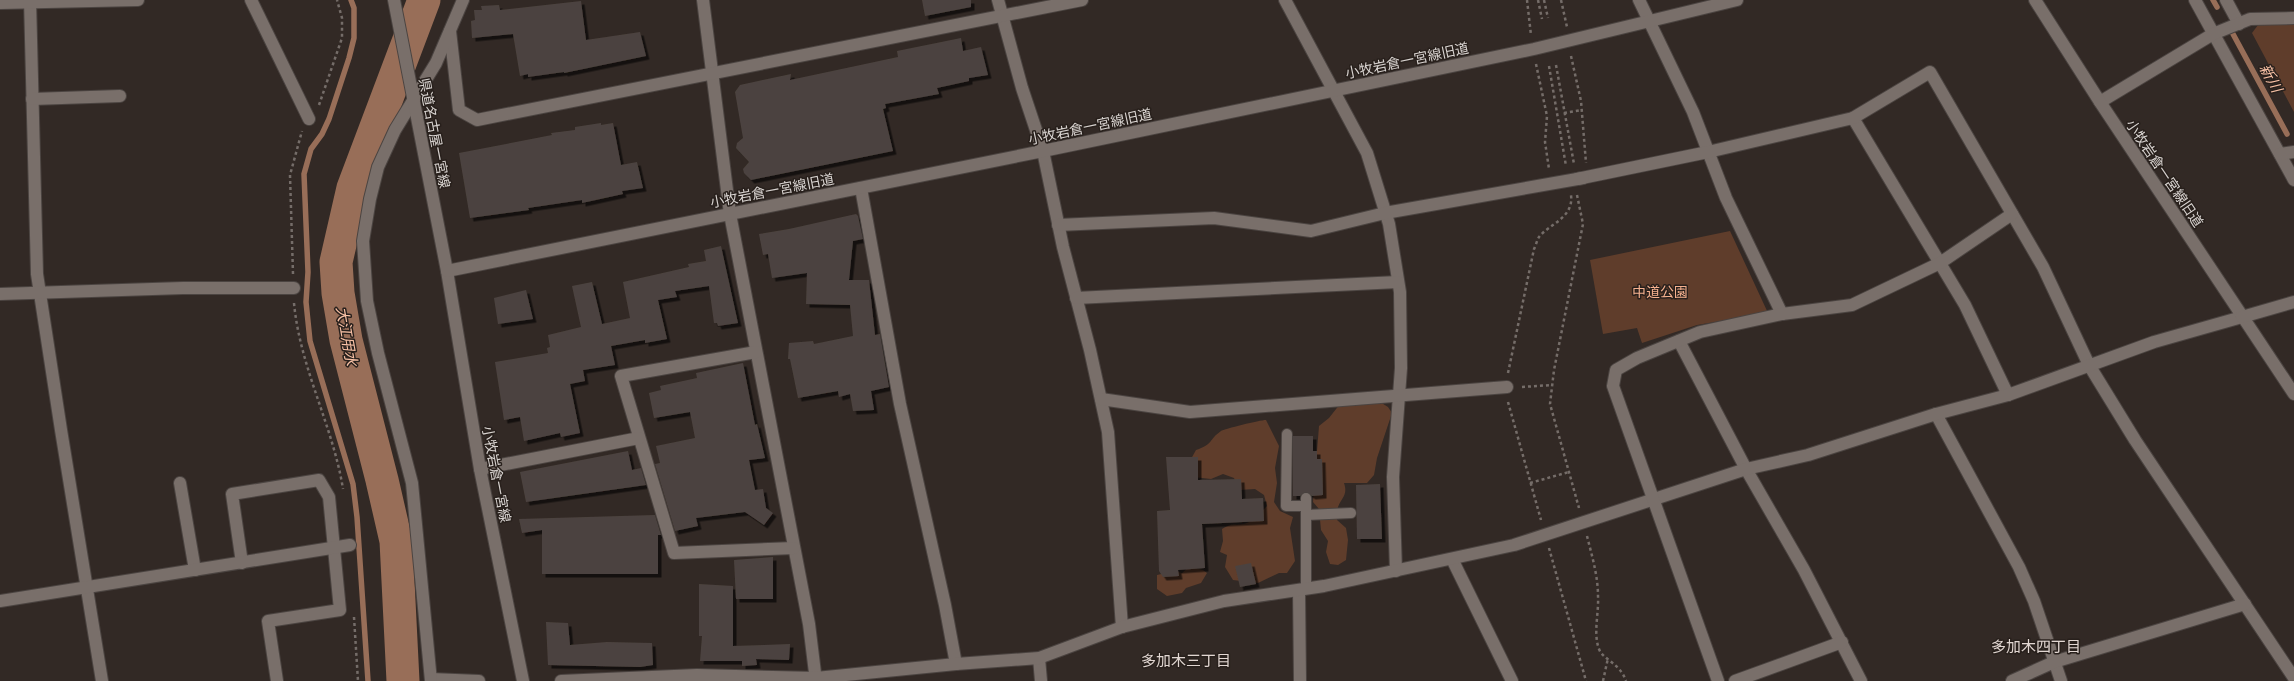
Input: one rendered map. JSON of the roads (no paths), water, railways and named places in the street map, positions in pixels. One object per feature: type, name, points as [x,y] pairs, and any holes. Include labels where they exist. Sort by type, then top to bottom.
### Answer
[{"type":"street","points":[[0,3],[30,1],[138,0]]},
{"type":"street","points":[[251,0],[309,119]]},
{"type":"street","name":"県道名古屋一宮線","points":[[394,0],[447,271]]},
{"type":"street","points":[[462,0],[436,63],[412,95],[378,167],[370,199],[364,241],[367,301],[378,353],[412,483],[431,680],[479,681]]},
{"type":"street","points":[[703,0],[730,214],[794,548],[808,624],[816,680]]},
{"type":"street","points":[[998,0],[1043,151],[1058,226],[1108,432],[1122,627]]},
{"type":"street","points":[[450,31],[459,110],[477,120],[1082,0]]},
{"type":"street","points":[[1285,0],[1367,153],[1385,213],[1400,300],[1400,395],[1393,477],[1396,571]]},
{"type":"street","points":[[1639,0],[1693,112],[1726,198],[1782,314]]},
{"type":"street","name":"小牧岩倉一宮線旧道","points":[[447,271],[1043,151],[1534,49],[1648,20],[1737,0]]},
{"type":"street","name":"小牧岩倉一宮線旧道","points":[[2035,0],[2100,102],[2294,394]]},
{"type":"street","points":[[2195,0],[2294,180]]},
{"type":"street","points":[[2226,0],[2238,24]]},
{"type":"street","points":[[30,1],[32,99],[40,294],[102,681]]},
{"type":"street","points":[[2100,102],[2213,34],[2250,19],[2294,18]]},
{"type":"street","points":[[1058,226],[1214,218],[1311,231],[1385,213],[1552,184],[1708,152],[1853,118],[1930,72],[2043,268],[2090,365],[2134,440],[2294,678]]},
{"type":"street","points":[[32,99],[120,96]]},
{"type":"street","points":[[1853,118],[1965,305],[2008,395]]},
{"type":"street","points":[[2280,154],[2294,152]]},
{"type":"street","points":[[861,188],[900,404],[945,604],[956,664]]},
{"type":"street","points":[[1718,681],[1614,386],[1616,370],[1637,358],[1700,332],[1782,314],[1852,305],[1940,263],[2012,214]]},
{"type":"street","name":"小牧岩倉一宮線","points":[[447,271],[480,469],[523,681]]},
{"type":"street","points":[[1076,298],[1398,282]]},
{"type":"street","points":[[0,294],[40,294],[183,288],[294,288]]},
{"type":"street","points":[[561,681],[697,675],[816,680],[897,675],[956,664],[1038,658],[1122,627],[1224,601],[1302,589],[1396,571],[1514,545],[1746,469],[1808,455],[1936,414],[2008,395],[2154,342],[2294,302]]},
{"type":"street","points":[[1679,341],[1746,469],[1804,570],[1861,681]]},
{"type":"street","points":[[756,352],[621,376],[674,553],[794,548]]},
{"type":"street","points":[[1101,399],[1190,412],[1507,387]]},
{"type":"street","points":[[1936,414],[2019,567],[2034,601],[2061,681]]},
{"type":"street","points":[[480,469],[639,438]]},
{"type":"street","points":[[242,563],[232,494],[319,480],[328,497],[335,548],[340,610],[268,621],[277,681]]},
{"type":"street","points":[[180,483],[195,570]]},
{"type":"street","points":[[0,601],[350,546]]},
{"type":"street","points":[[1452,559],[1512,681]]},
{"type":"street","points":[[1300,681],[1302,589]]},
{"type":"street","points":[[2012,681],[2054,662],[2245,604]]},
{"type":"street","points":[[1735,681],[1842,642]]},
{"type":"street","points":[[1038,658],[1041,681]]},
{"type":"lane","points":[[1287,434],[1286,506],[1306,506],[1351,513]]},
{"type":"lane","points":[[1302,589],[1306,506]]},
{"type":"waterway","points":[[351,0],[354,8],[354,38],[349,58],[329,119],[322,134],[311,149],[304,174],[308,272],[306,302],[310,341],[353,484],[357,517],[368,681]]},
{"type":"waterway","name":"大江用水","points":[[403,681],[396,541],[346,340],[338,293],[336,262],[353,188],[424,0]]},
{"type":"waterway","name":"新川","points":[[2213,0],[2217,7]]},
{"type":"waterway","name":"新川","points":[[2233,34],[2287,134]]},
{"type":"district","name":"多加木四丁目","points":[[2036,646]]},
{"type":"district","name":"多加木三丁目","points":[[1186,660]]},
{"type":"park label","name":"中道公園","points":[[1660,291]]}]
